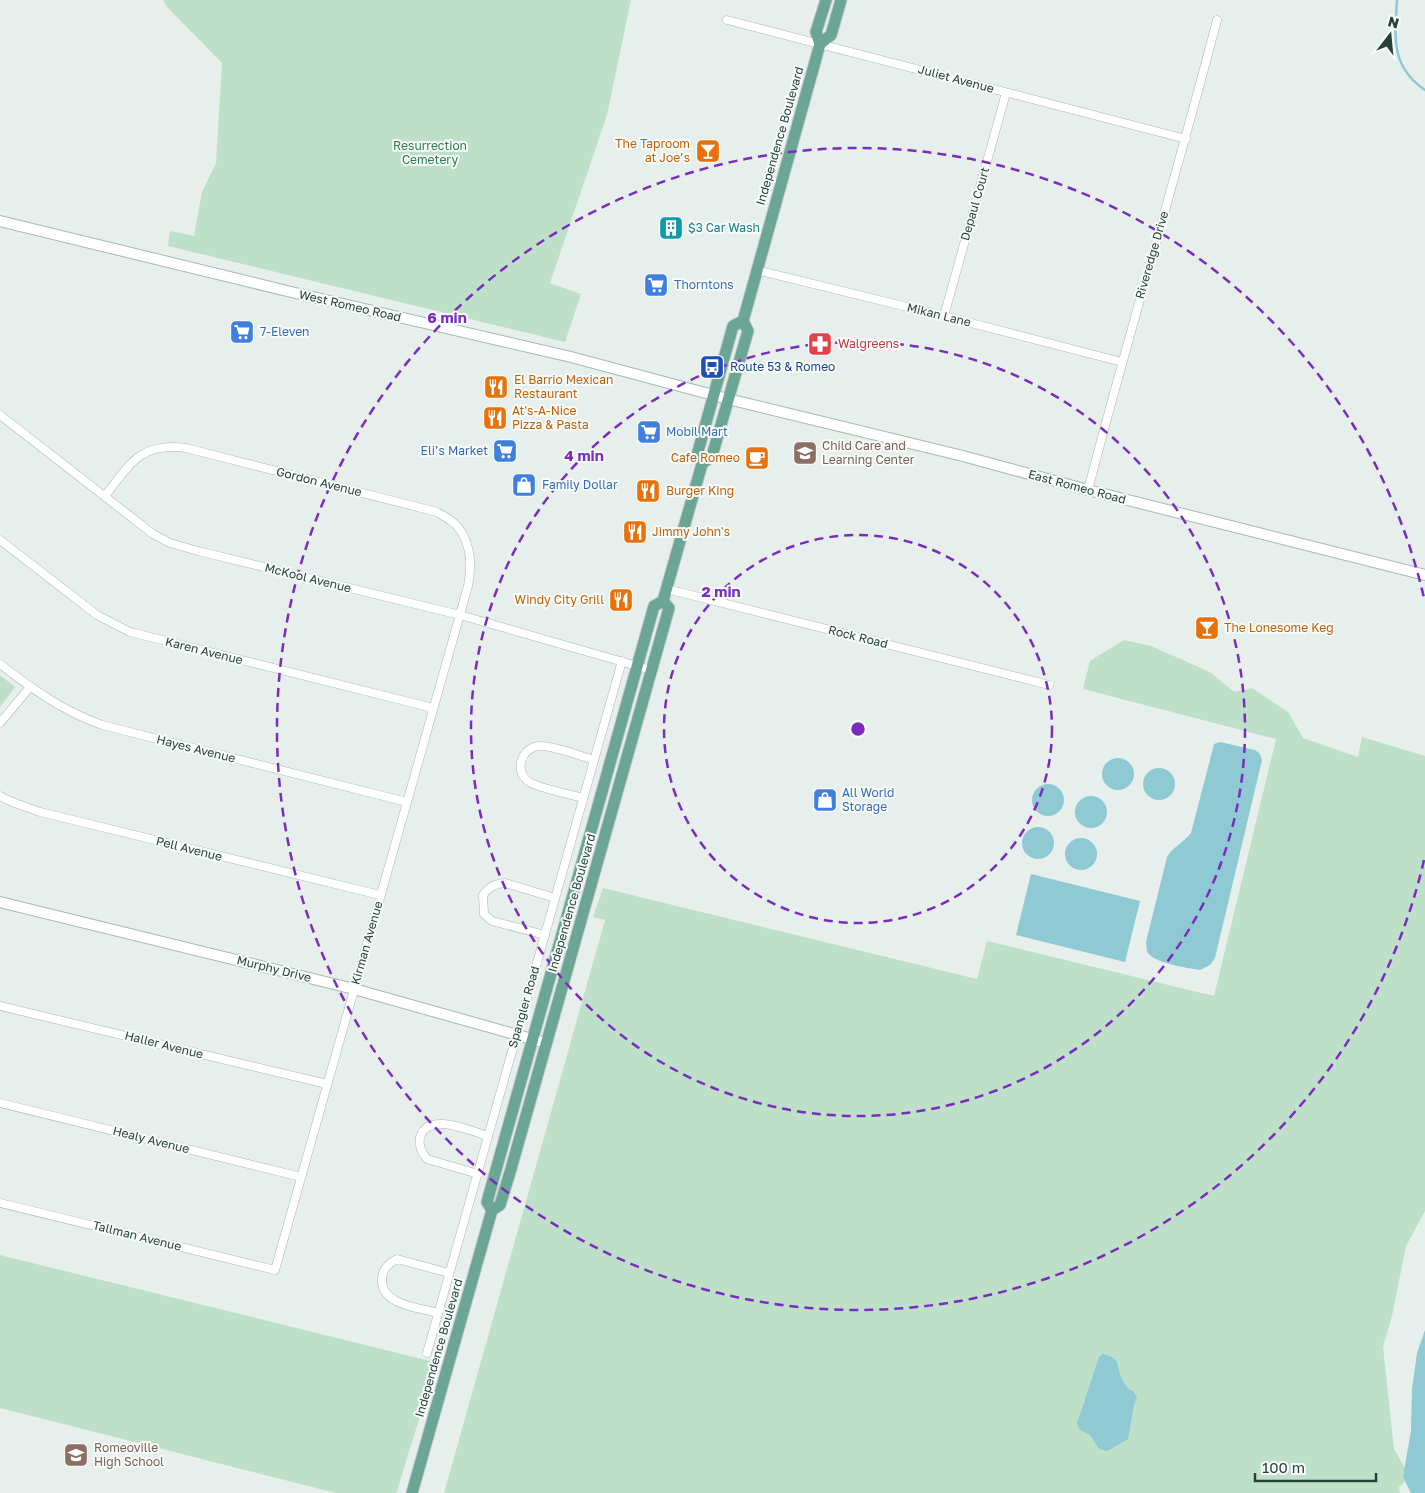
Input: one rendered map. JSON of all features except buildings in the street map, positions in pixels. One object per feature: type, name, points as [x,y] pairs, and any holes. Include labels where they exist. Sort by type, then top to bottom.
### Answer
[{"type":"main road","name":"Independence Boulevard","points":[[702,464],[696,455],[733,326],[742,321],[820,44],[816,32],[826,0]]},
{"type":"main road","name":"Independence Boulevard","points":[[820,44],[831,35],[841,0]]},
{"type":"main road","name":"West Romeo Road","points":[[0,220],[287,291],[571,357],[728,399]]},
{"type":"main road","name":"Independence Boulevard","points":[[492,1210],[487,1202],[654,606],[663,601],[702,464],[712,456],[748,331],[742,321]]},
{"type":"main road","name":"East Romeo Road","points":[[728,399],[963,456],[1088,490],[1425,575]]},
{"type":"main road","name":"Independence Boulevard","points":[[412,1493],[492,1210],[500,1205],[652,670],[669,608],[663,601]]},
{"type":"main road","name":"Murphy Drive","points":[[0,902],[354,989],[546,1043]]},
{"type":"street","name":"Juliet Avenue","points":[[727,20],[1186,139]]},
{"type":"street","name":"Riveredge Drive","points":[[1088,490],[1122,362],[1186,139],[1216,20]]},
{"type":"street","name":"Depaul Court","points":[[944,316],[1006,93]]},
{"type":"street","name":"Mikan Lane","points":[[756,270],[1122,362]]},
{"type":"street","name":"McKool Avenue","points":[[0,414],[153,534],[178,546],[460,616],[652,670]]},
{"type":"street","name":"Gordon Avenue","points":[[105,496],[137,457],[152,449],[174,446],[437,512],[456,526],[468,547],[471,569],[460,616]]},
{"type":"street","name":"Karen Avenue","points":[[0,540],[97,615],[130,632],[433,708]]},
{"type":"street","name":"Rock Road","points":[[666,588],[1049,685]]},
{"type":"street","name":"Kirman Avenue","points":[[275,1270],[460,616]]},
{"type":"street","name":"Spangler Road","points":[[427,1353],[622,662]]},
{"type":"street","name":"Hayes Avenue","points":[[0,664],[68,710],[102,725],[406,802]]},
{"type":"street","points":[[0,723],[30,686]]},
{"type":"street","points":[[583,798],[531,783],[523,776],[520,766],[524,754],[533,747],[538,746],[594,760]]},
{"type":"street","name":"Pell Avenue","points":[[0,796],[40,812],[380,895]]},
{"type":"street","points":[[545,935],[492,921],[484,914],[483,895],[488,887],[497,883],[505,883],[555,898]]},
{"type":"street","name":"Haller Avenue","points":[[0,1006],[327,1084]]},
{"type":"street","name":"Healy Avenue","points":[[0,1103],[301,1177]]},
{"type":"street","points":[[478,1174],[427,1159],[420,1147],[420,1137],[429,1126],[438,1123],[488,1136]]},
{"type":"street","name":"Tallman Avenue","points":[[0,1203],[275,1270]]},
{"type":"street","points":[[438,1313],[392,1299],[384,1292],[382,1287],[382,1272],[389,1263],[397,1259],[449,1273]]},
{"type":"green space","name":"Resurrection Cemetery","points":[[163,0],[631,0],[607,115],[550,283],[581,294],[565,342],[168,246],[170,231],[194,236],[202,192],[216,163],[222,63],[166,6]]},
{"type":"green space","points":[[1124,640],[1151,646],[1210,672],[1234,692],[1252,688],[1288,712],[1303,738],[1358,757],[1362,737],[1425,756],[1425,1211],[1406,1246],[1392,1316],[1383,1347],[1394,1449],[1405,1468],[1403,1477],[1405,1482],[1399,1487],[1400,1493],[444,1493],[605,920],[593,917],[603,888],[977,979],[987,941],[1214,996],[1276,739],[1083,689],[1090,661]]},
{"type":"green space","points":[[0,675],[15,687],[0,707]]},
{"type":"green space","points":[[0,1255],[436,1364],[396,1493],[336,1493],[0,1408]]},
{"type":"water","points":[[1220,742],[1255,750],[1260,754],[1262,760],[1215,958],[1210,965],[1200,970],[1155,959],[1147,951],[1146,942],[1167,857],[1191,833],[1214,744]]},
{"type":"water","points":[[1118,758],[1124,759],[1129,763],[1133,768],[1133,780],[1129,785],[1124,789],[1118,790],[1112,789],[1107,785],[1103,780],[1102,774],[1103,768],[1107,763],[1112,759]]},
{"type":"water","points":[[1159,768],[1165,769],[1170,773],[1174,778],[1174,790],[1170,795],[1165,799],[1159,800],[1153,799],[1148,795],[1144,790],[1143,784],[1144,778],[1148,773],[1153,769]]},
{"type":"water","points":[[1048,784],[1054,785],[1059,789],[1063,794],[1063,806],[1059,811],[1054,815],[1048,816],[1042,815],[1037,811],[1033,806],[1032,800],[1033,794],[1037,789],[1042,785]]},
{"type":"water","points":[[1091,796],[1097,797],[1102,801],[1106,806],[1106,818],[1102,823],[1097,827],[1091,828],[1085,827],[1080,823],[1076,818],[1075,812],[1076,806],[1080,801],[1085,797]]},
{"type":"water","points":[[1038,827],[1044,828],[1049,832],[1053,837],[1053,849],[1049,854],[1044,858],[1038,859],[1032,858],[1027,854],[1023,849],[1022,843],[1023,837],[1027,832],[1032,828]]},
{"type":"water","points":[[1081,838],[1087,839],[1092,843],[1096,848],[1096,860],[1092,865],[1087,869],[1081,870],[1075,869],[1070,865],[1066,860],[1065,854],[1066,848],[1070,843],[1075,839]]},
{"type":"water","points":[[1031,874],[1140,901],[1125,962],[1016,935]]},
{"type":"water","points":[[1425,1330],[1425,1493],[1411,1493],[1403,1477],[1411,1431],[1412,1389],[1417,1353]]},
{"type":"water","points":[[1103,1354],[1112,1357],[1116,1361],[1123,1382],[1137,1397],[1128,1439],[1107,1451],[1099,1449],[1090,1435],[1080,1430],[1077,1424],[1099,1357]]},
{"type":"waterway","points":[[1397,0],[1396,38],[1400,61],[1414,81],[1425,90]]},
{"type":"place","name":"The Taproom at Joe’s","points":[[708,151]]},
{"type":"place","name":"$3 Car Wash","points":[[671,228]]},
{"type":"place","name":"Thorntons","points":[[656,285]]},
{"type":"place","name":"7-Eleven","points":[[242,332]]},
{"type":"place","name":"Walgreens","points":[[820,344]]},
{"type":"place","name":"Route 53 & Romeo","points":[[712,367]]},
{"type":"place","name":"El Barrio Mexican Restaurant","points":[[496,387]]},
{"type":"place","name":"At's-A-Nice Pizza & Pasta","points":[[495,418]]},
{"type":"place","name":"Mobil Mart","points":[[649,432]]},
{"type":"place","name":"Eli’s Market","points":[[505,451]]},
{"type":"place","name":"Child Care and Learning Center","points":[[805,453]]},
{"type":"place","name":"Cafe Romeo","points":[[757,458]]},
{"type":"place","name":"Family Dollar","points":[[524,485]]},
{"type":"place","name":"Burger King","points":[[648,491]]},
{"type":"place","name":"Jimmy John's","points":[[635,532]]},
{"type":"place","name":"Windy City Grill","points":[[621,600]]},
{"type":"place","name":"The Lonesome Keg","points":[[1207,628]]},
{"type":"place","name":"All World Storage","points":[[825,800]]},
{"type":"place","name":"Romeoville High School","points":[[76,1455]]}]
